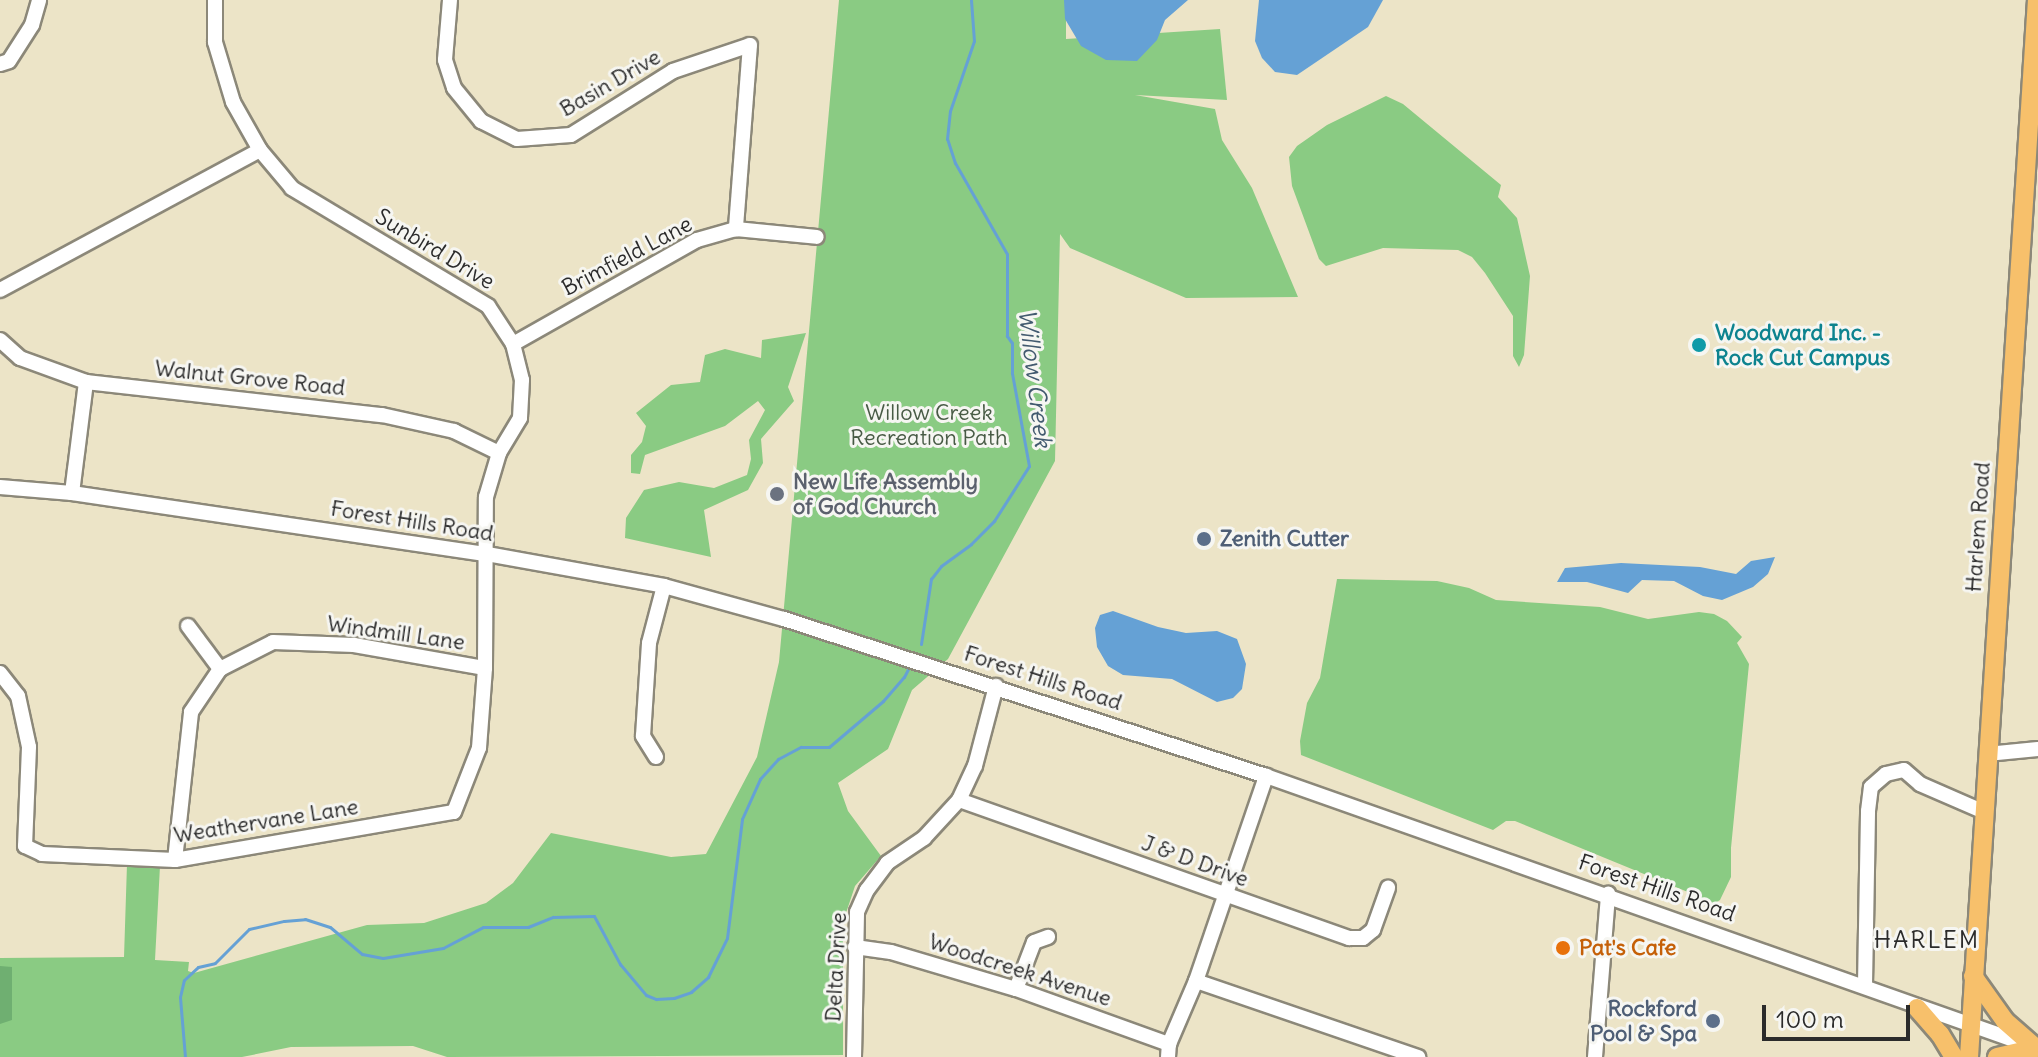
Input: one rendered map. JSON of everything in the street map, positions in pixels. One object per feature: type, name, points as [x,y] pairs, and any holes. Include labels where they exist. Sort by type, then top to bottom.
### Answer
[{"type":"main road","name":"Harlem Road","points":[[1969,1057],[1982,811],[2037,0]]},
{"type":"main road","points":[[1973,976],[2005,1021],[2037,1048]]},
{"type":"main road","points":[[1917,1008],[1940,1034],[1954,1057]]},
{"type":"main road","points":[[1997,1057],[2037,1048]]},
{"type":"street","points":[[0,64],[9,61],[32,25],[39,0]]},
{"type":"street","name":"Sunbird Drive","points":[[215,0],[215,42],[228,87],[260,150],[292,188],[488,306],[513,344],[522,380],[520,418],[499,453],[486,497],[485,668],[479,748],[454,812]]},
{"type":"street","name":"Basin Drive","points":[[450,0],[445,60],[454,88],[481,121],[517,139],[571,135],[673,71],[750,45],[736,229]]},
{"type":"street","points":[[0,290],[260,150]]},
{"type":"street","name":"Brimfield Lane","points":[[513,344],[697,240],[736,229],[817,237]]},
{"type":"street","name":"Walnut Grove Road","points":[[0,340],[20,358],[86,382],[382,415],[454,431],[499,453]]},
{"type":"street","points":[[72,493],[86,382]]},
{"type":"street","name":"Forest Hills Road","points":[[0,487],[72,493],[487,554],[664,586],[784,619],[1266,776],[1608,894],[1865,985],[1917,1008],[2037,1048]]},
{"type":"street","points":[[656,757],[643,736],[649,643],[664,586]]},
{"type":"street","points":[[188,626],[220,669]]},
{"type":"street","name":"Windmill Lane","points":[[175,860],[191,712],[220,669],[273,642],[354,645],[485,668]]},
{"type":"street","name":"Weathervane Lane","points":[[0,673],[18,696],[29,747],[25,846],[42,854],[175,860],[454,812]]},
{"type":"street","name":"Delta Drive","points":[[854,1057],[857,912],[867,890],[887,863],[924,838],[959,800],[975,766],[996,686]]},
{"type":"street","points":[[1987,754],[2038,749]]},
{"type":"street","points":[[1865,985],[1871,787],[1886,774],[1904,770],[1920,784],[1982,811]]},
{"type":"street","points":[[1169,1051],[1266,776]]},
{"type":"street","name":"J & D Drive","points":[[959,800],[1349,938],[1363,938],[1373,930],[1388,888]]},
{"type":"street","points":[[1595,1057],[1608,894]]},
{"type":"street","points":[[1016,989],[1034,942],[1048,937]]},
{"type":"street","name":"Woodcreek Avenue","points":[[855,947],[891,952],[1016,989],[1169,1051]]},
{"type":"street","points":[[1196,981],[1418,1057]]},
{"type":"green space","name":"Willow Creek Recreation Path","points":[[839,0],[1066,0],[1066,39],[1220,29],[1227,100],[1135,95],[1215,109],[1222,140],[1252,188],[1298,297],[1186,298],[1070,248],[1060,234],[1055,461],[948,659],[912,690],[888,749],[838,783],[848,811],[881,856],[855,886],[843,922],[843,1055],[447,1057],[413,1046],[291,1047],[242,1057],[0,1057],[0,958],[124,957],[127,864],[160,866],[155,960],[189,962],[188,971],[194,973],[367,925],[424,923],[486,903],[513,883],[551,833],[671,857],[706,854],[757,757],[779,662]]},
{"type":"green space","points":[[1386,96],[1403,104],[1501,185],[1498,197],[1517,218],[1530,276],[1524,355],[1519,367],[1513,356],[1513,316],[1472,257],[1458,250],[1383,248],[1326,266],[1319,259],[1292,186],[1289,157],[1297,146],[1327,125]]},
{"type":"green space","points":[[806,333],[788,387],[794,401],[761,439],[763,463],[748,490],[704,510],[711,557],[625,538],[626,518],[644,490],[679,482],[714,488],[747,475],[751,459],[749,440],[765,410],[758,401],[725,426],[645,455],[640,474],[631,473],[631,455],[642,442],[646,426],[636,413],[671,385],[700,382],[705,355],[725,349],[761,358],[762,340]]},
{"type":"green space","points":[[1337,579],[1437,581],[1469,588],[1496,600],[1600,607],[1648,619],[1699,612],[1714,614],[1727,621],[1742,637],[1737,643],[1749,664],[1731,848],[1731,877],[1720,900],[1707,908],[1700,897],[1515,821],[1506,821],[1493,830],[1301,755],[1300,741],[1307,703],[1320,678]]},
{"type":"green space","points":[[0,966],[12,967],[12,1020],[0,1024]]},
{"type":"water","points":[[1064,0],[1188,0],[1165,20],[1157,40],[1137,61],[1106,60],[1081,46],[1065,19]]},
{"type":"water","points":[[1259,0],[1383,0],[1368,27],[1297,75],[1275,72],[1262,58],[1255,41]]},
{"type":"water","points":[[1775,557],[1768,574],[1753,587],[1722,600],[1703,596],[1674,581],[1642,580],[1628,593],[1587,582],[1557,582],[1565,568],[1621,563],[1700,567],[1736,574],[1751,561]]},
{"type":"water","points":[[1113,611],[1158,627],[1186,633],[1217,631],[1237,639],[1246,664],[1242,689],[1233,698],[1217,702],[1172,679],[1123,675],[1108,666],[1097,647],[1095,628],[1100,615]]},
{"type":"waterway","name":"Willow Creek","points":[[921,644],[931,579],[941,566],[971,544],[994,521],[1029,466],[1012,373],[1012,343],[1007,336],[1007,254],[955,163],[947,139],[950,111],[974,41],[971,0]]},
{"type":"waterway","name":"Willow Creek","points":[[185,1057],[180,997],[184,980],[198,967],[215,963],[249,929],[284,921],[305,919],[330,927],[362,954],[383,958],[443,948],[483,927],[528,927],[553,917],[594,916],[620,964],[646,995],[656,999],[674,998],[691,992],[708,977],[727,938],[742,819],[760,779],[778,759],[801,747],[829,747],[883,701],[904,677],[910,665]]},
{"type":"place","name":"Woodward Inc. - Rock Cut Campus","points":[[1699,345]]},
{"type":"place","name":"New Life Assembly of God Church","points":[[777,494]]},
{"type":"place","name":"Zenith Cutter","points":[[1204,539]]},
{"type":"place","name":"Pat's Cafe","points":[[1563,948]]},
{"type":"place","name":"Rockford Pool & Spa","points":[[1713,1021]]},
{"type":"district","name":"HARLEM","points":[[1927,940]]}]
